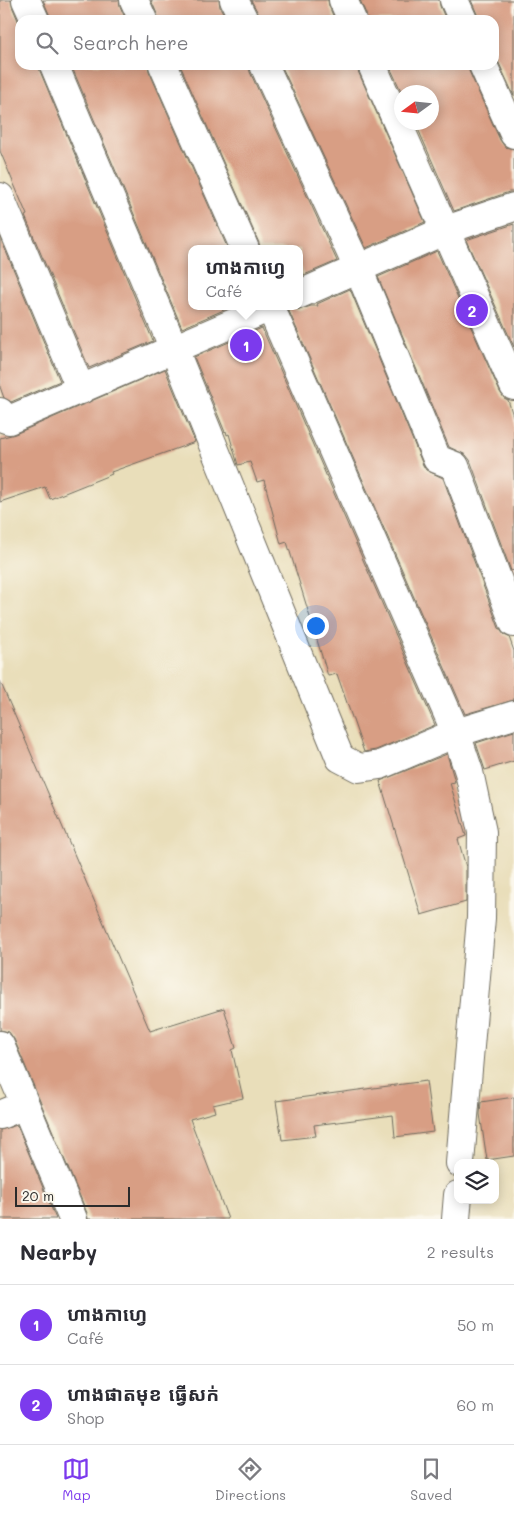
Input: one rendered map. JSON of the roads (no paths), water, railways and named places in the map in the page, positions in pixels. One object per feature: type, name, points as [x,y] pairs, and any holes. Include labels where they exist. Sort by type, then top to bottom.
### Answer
[{"type":"street","points":[[26,0],[33,15]]},
{"type":"street","points":[[134,0],[141,15]]},
{"type":"street","points":[[234,0],[242,15]]},
{"type":"street","points":[[343,0],[350,15]]},
{"type":"street","points":[[454,0],[461,15]]},
{"type":"street","points":[[56,70],[174,349],[340,758],[359,768],[380,766],[456,733],[514,715]]},
{"type":"street","points":[[165,70],[243,245]]},
{"type":"street","points":[[266,70],[358,268],[437,459],[455,466],[514,623]]},
{"type":"street","points":[[374,70],[514,386]]},
{"type":"street","points":[[485,70],[514,134]]},
{"type":"street","points":[[0,197],[81,390]]},
{"type":"street","points":[[303,293],[446,230],[514,207]]},
{"type":"street","points":[[0,412],[3,418],[9,420],[264,310]]},
{"type":"street","points":[[272,310],[456,733],[470,772],[482,832],[481,918],[460,1159]]},
{"type":"street","points":[[0,1045],[12,1110],[72,1219]]},
{"type":"street","points":[[456,1219],[457,1204]]},
{"type":"place","name":"ហាងផាតមុខ ធ្វើសក់","points":[[472,310]]},
{"type":"place","name":"ហាងកាហ្វេ","points":[[246,345]]}]
